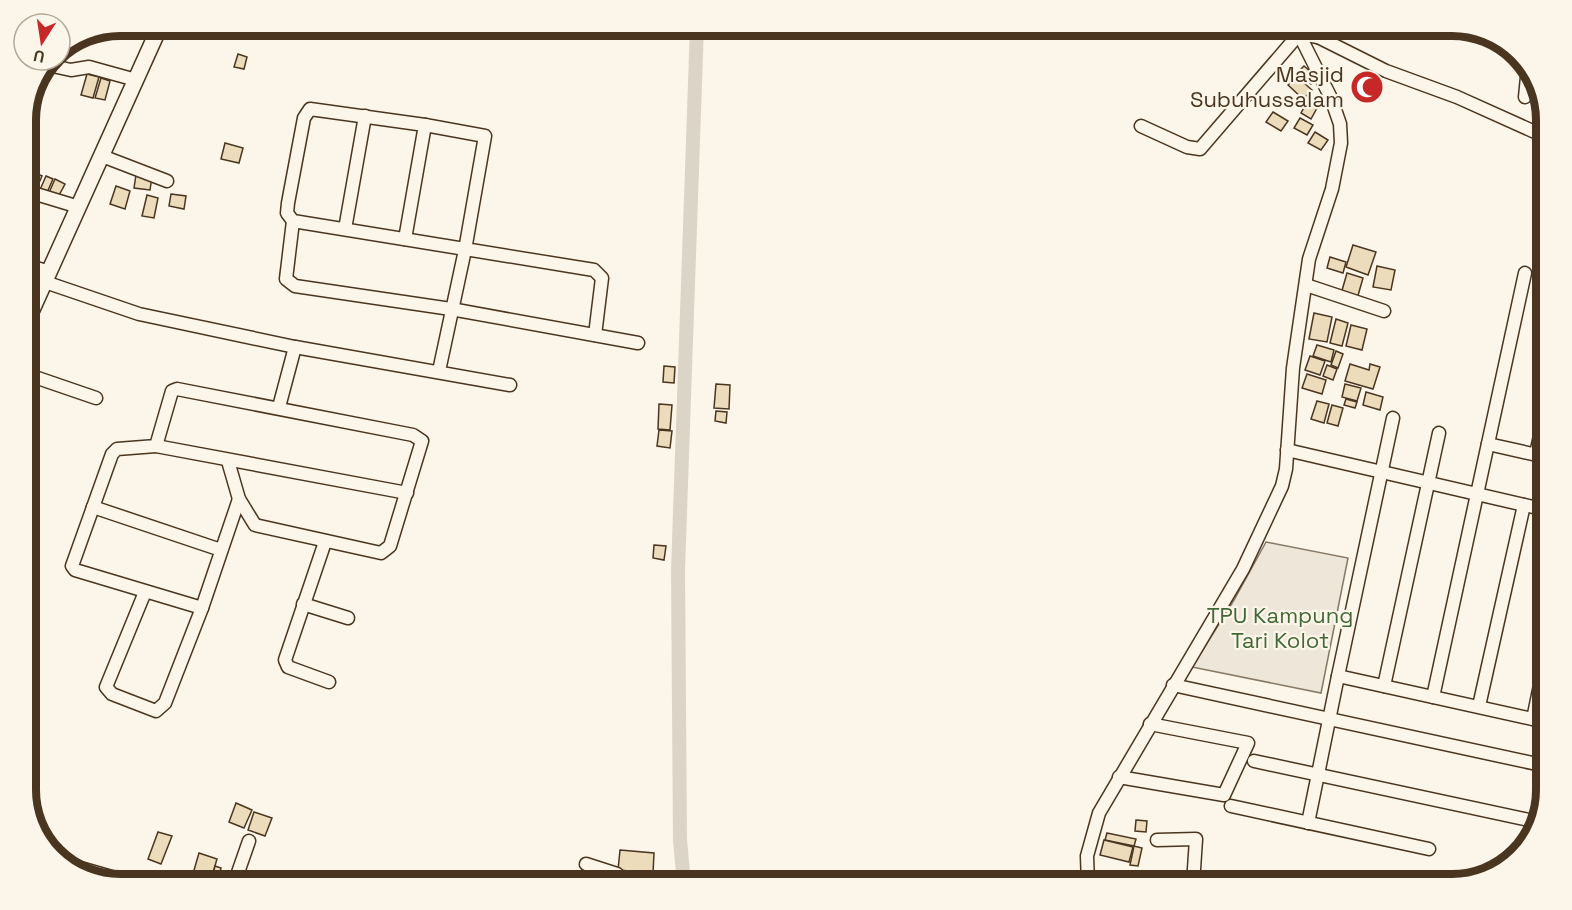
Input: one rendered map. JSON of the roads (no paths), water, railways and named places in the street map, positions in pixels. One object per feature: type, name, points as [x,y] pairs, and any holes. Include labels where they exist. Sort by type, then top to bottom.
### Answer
[{"type":"street","points":[[36,302],[156,36]]},
{"type":"street","points":[[1141,126],[1187,147],[1200,148],[1297,36]]},
{"type":"street","points":[[1088,874],[1087,856],[1099,813],[1150,724],[1209,630],[1268,519],[1282,486],[1293,368],[1310,259],[1332,189],[1341,143],[1340,124],[1331,98],[1300,36]]},
{"type":"street","points":[[1327,36],[1386,71],[1458,97],[1536,132]]},
{"type":"street","points":[[72,70],[89,67],[136,80]]},
{"type":"street","points":[[1525,97],[1527,81]]},
{"type":"street","points":[[440,371],[451,309],[465,250],[486,138],[482,135],[425,125],[312,109],[307,112],[287,213],[293,221],[286,279],[295,286],[451,309],[638,343]]},
{"type":"street","points":[[345,229],[365,116]]},
{"type":"street","points":[[405,239],[425,125]]},
{"type":"street","points":[[102,156],[168,181]]},
{"type":"street","points":[[36,194],[79,207]]},
{"type":"street","points":[[293,221],[594,270],[602,278],[596,335]]},
{"type":"street","points":[[36,270],[139,314],[295,347],[510,385]]},
{"type":"street","points":[[1433,696],[1525,273]]},
{"type":"street","points":[[1306,285],[1384,311]]},
{"type":"street","points":[[279,407],[295,347]]},
{"type":"street","points":[[36,377],[96,398]]},
{"type":"street","points":[[156,446],[168,396],[174,390],[279,407],[417,436],[421,444],[408,493],[387,552],[381,553],[255,525],[239,499],[228,461]]},
{"type":"street","points":[[1308,823],[1393,418]]},
{"type":"street","points":[[1384,686],[1440,433]]},
{"type":"street","points":[[1488,444],[1536,454]]},
{"type":"street","points":[[202,608],[75,570],[72,566],[112,454],[117,449],[156,446],[408,493]]},
{"type":"street","points":[[1287,450],[1536,508]]},
{"type":"street","points":[[145,592],[106,687],[112,694],[156,711],[165,703],[202,608],[239,499]]},
{"type":"street","points":[[1479,706],[1524,505]]},
{"type":"street","points":[[93,507],[221,550]]},
{"type":"street","points":[[325,542],[286,662],[288,667],[329,682]]},
{"type":"street","points":[[303,604],[348,618]]},
{"type":"street","points":[[1338,676],[1536,720]]},
{"type":"street","points":[[1173,686],[1536,764]]},
{"type":"street","points":[[1533,719],[1536,704]]},
{"type":"street","points":[[1119,777],[1224,795],[1248,743],[1150,724]]},
{"type":"street","points":[[1254,761],[1530,820]]},
{"type":"street","points":[[1231,806],[1429,849]]},
{"type":"street","points":[[1157,840],[1196,839],[1194,874]]},
{"type":"street","points":[[238,874],[249,842]]},
{"type":"street","points":[[586,864],[617,874]]},
{"type":"waterway","points":[[683,874],[680,840],[678,570],[697,36]]},
{"type":"place","name":"Masjid Subuhussalam","points":[[1367,87]]},
{"type":"park label","name":"TPU Kampung Tari Kolot","points":[[1280,628]]}]
